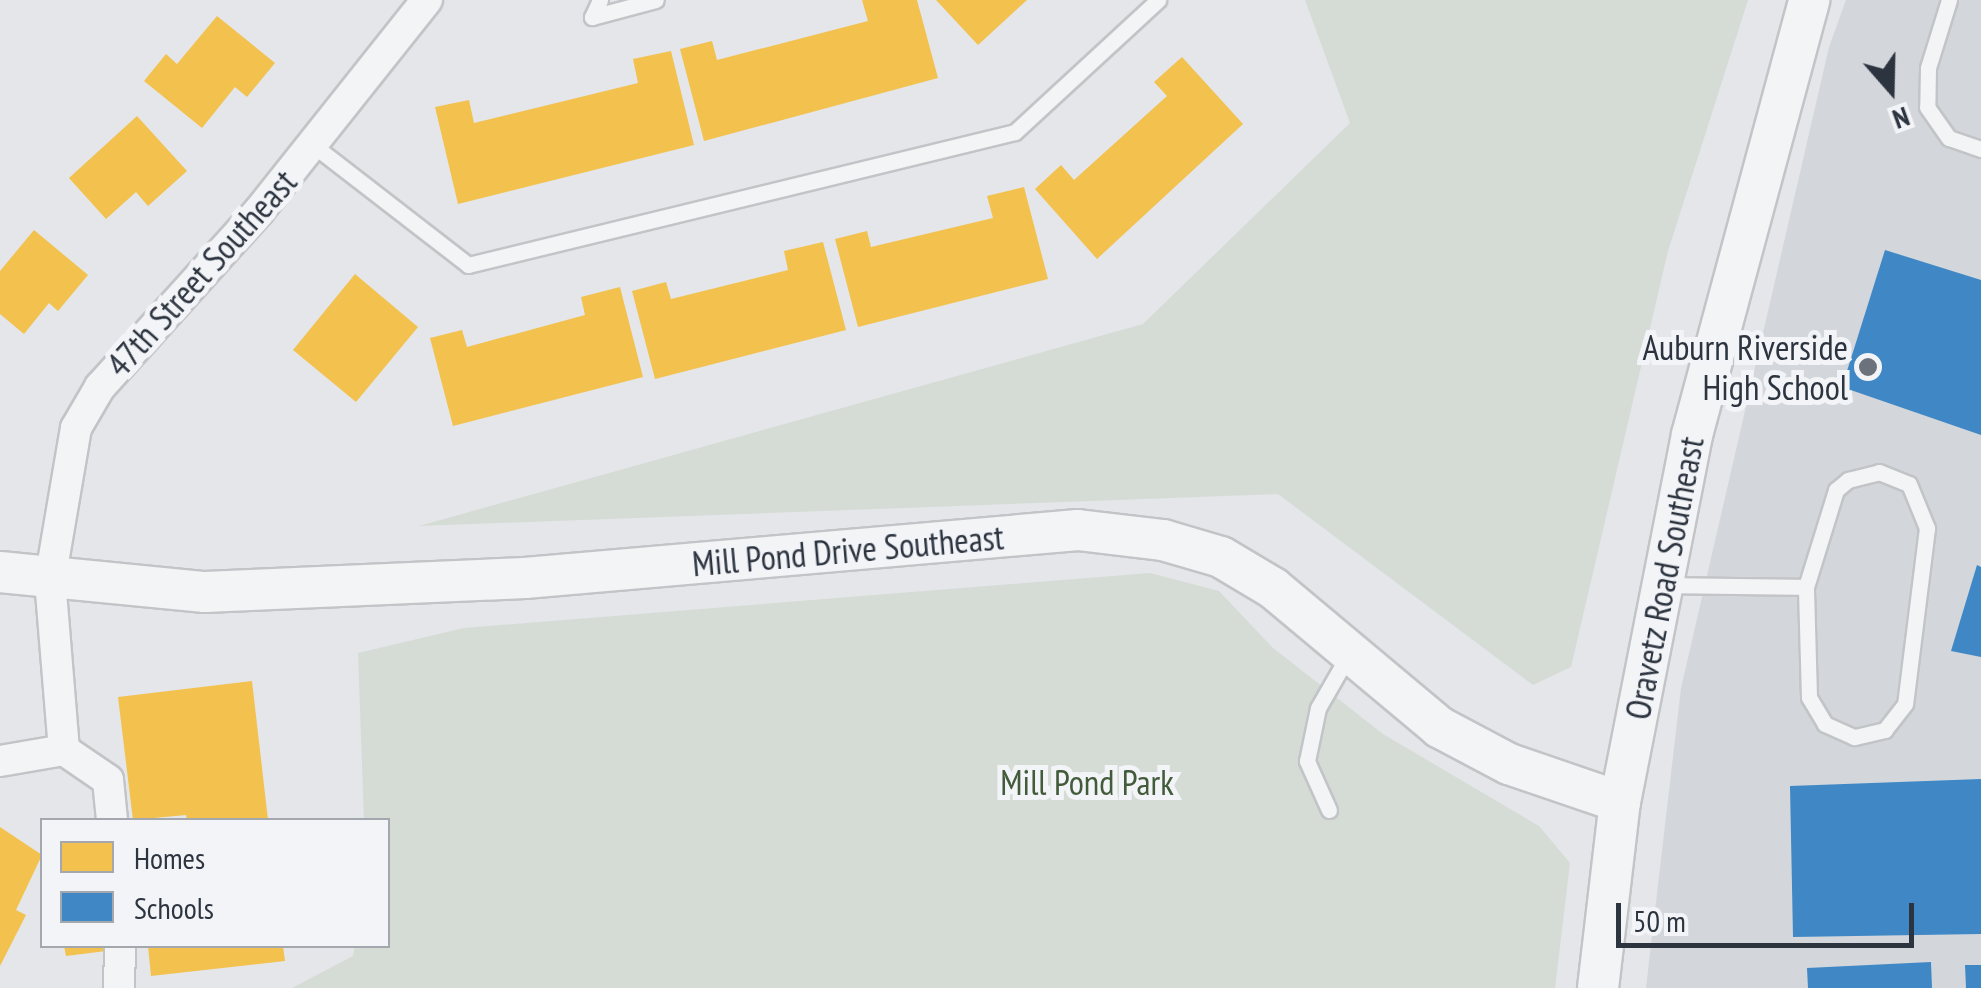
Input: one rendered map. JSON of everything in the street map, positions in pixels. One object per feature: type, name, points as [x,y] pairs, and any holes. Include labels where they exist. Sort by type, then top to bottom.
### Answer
[{"type":"street","name":"47th Street Southeast","points":[[64,750],[50,580],[66,464],[100,386],[313,145],[427,0]]},
{"type":"street","name":"Oravetz Road Southeast","points":[[1598,988],[1620,802],[1692,436],[1809,0]]},
{"type":"street","name":"Mill Pond Drive Southeast","points":[[0,572],[50,580],[205,592],[486,580],[1078,530],[1162,540],[1222,557],[1273,588],[1439,727],[1509,764],[1620,802]]},
{"type":"street","points":[[0,760],[64,750],[108,780],[112,818]]},
{"type":"street","points":[[119,988],[120,948]]},
{"type":"lane","points":[[600,0],[592,16],[656,0]]},
{"type":"lane","points":[[313,145],[468,266],[1015,132],[1158,0]]},
{"type":"lane","points":[[1949,0],[1928,68],[1927,107],[1949,138],[1981,149]]},
{"type":"lane","points":[[1880,472],[1909,484],[1926,528],[1905,704],[1885,730],[1870,736],[1838,733],[1815,712],[1806,587],[1836,490],[1848,480],[1880,472]]},
{"type":"lane","points":[[1662,585],[1806,587]]},
{"type":"lane","points":[[1330,810],[1307,761],[1318,708],[1348,654]]},
{"type":"shaded area","name":"Auburn Riverside High School","points":[[1846,0],[1981,0],[1981,988],[1646,988],[1681,688],[1829,47]]},
{"type":"green space","points":[[1305,0],[1748,0],[1668,251],[1571,667],[1533,685],[1278,494],[419,526],[1143,324],[1350,123]]},
{"type":"green space","name":"Mill Pond Park","points":[[1150,573],[1219,591],[1273,648],[1383,734],[1539,826],[1570,863],[1555,988],[292,988],[353,956],[355,948],[390,948],[390,818],[364,818],[358,653],[464,628]]},
{"type":"building: Homes","points":[[862,0],[917,0],[938,78],[704,141],[680,49],[712,41],[717,60],[868,21]]},
{"type":"building: Homes","points":[[936,0],[1027,0],[978,45]]},
{"type":"building: Homes","points":[[217,16],[275,63],[247,97],[235,87],[202,128],[144,81],[166,54],[177,64]]},
{"type":"building: Homes","points":[[671,51],[694,145],[458,204],[435,107],[469,100],[474,123],[638,83],[633,59]]},
{"type":"building: Homes","points":[[1182,57],[1243,124],[1097,259],[1035,189],[1061,165],[1074,180],[1167,96],[1154,82]]},
{"type":"building: Homes","points":[[137,116],[187,171],[148,206],[136,192],[106,219],[69,178]]},
{"type":"building: Homes","points":[[1024,187],[1048,279],[858,327],[835,239],[867,231],[871,247],[993,218],[987,196]]},
{"type":"building: Homes","points":[[34,230],[88,275],[58,311],[49,303],[24,334],[0,314],[0,271]]},
{"type":"building: Homes","points":[[823,242],[846,330],[655,379],[632,291],[666,282],[671,299],[788,270],[784,251]]},
{"type":"building: Homes","points":[[355,274],[418,327],[356,402],[293,350]]},
{"type":"building: Homes","points":[[620,287],[643,377],[453,426],[430,338],[462,330],[467,347],[585,315],[581,297]]},
{"type":"building: Homes","points":[[252,681],[268,818],[133,818],[118,697]]},
{"type":"building: Homes","points":[[0,827],[40,854],[40,859],[16,910],[26,915],[0,966]]},
{"type":"building: Homes","points":[[64,948],[106,951],[66,956]]},
{"type":"building: Homes","points":[[148,948],[283,948],[285,961],[151,976]]},
{"type":"building: Schools","points":[[1885,250],[1981,280],[1981,435],[1842,387]]},
{"type":"building: Schools","points":[[1977,565],[1981,567],[1981,657],[1951,651]]},
{"type":"building: Schools","points":[[1981,779],[1981,934],[1793,937],[1790,786]]},
{"type":"building: Schools","points":[[1931,962],[1932,988],[1808,988],[1807,968]]},
{"type":"building: Schools","points":[[1965,965],[1981,965],[1981,988],[1966,988]]},
{"type":"place","name":"Auburn Riverside High School","points":[[1868,367]]}]
